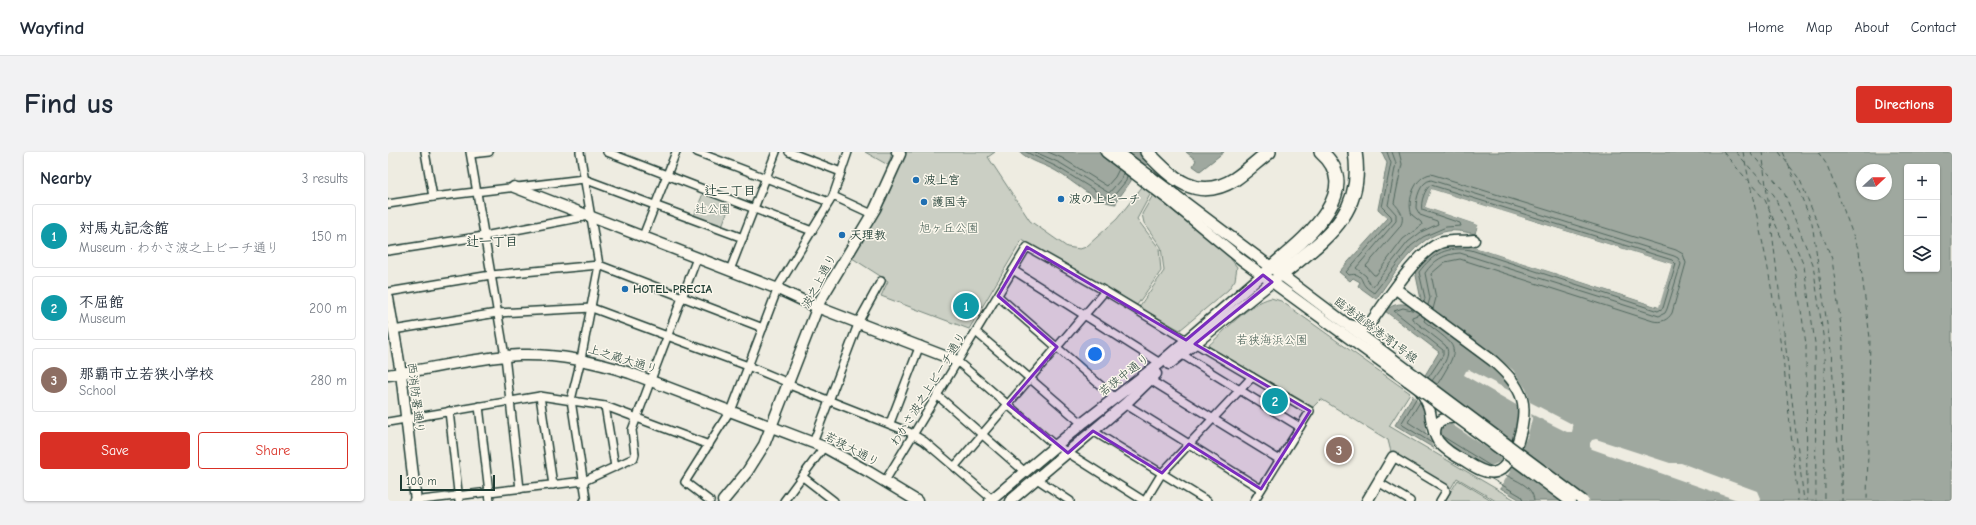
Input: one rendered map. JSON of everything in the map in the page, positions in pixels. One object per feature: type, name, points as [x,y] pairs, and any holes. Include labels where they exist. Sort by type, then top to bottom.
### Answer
[{"type":"highway","points":[[1147,152],[1177,181],[1186,185],[1212,188],[1234,179],[1269,152]]},
{"type":"highway","points":[[1271,274],[1311,232],[1334,200],[1337,192],[1337,176],[1330,161],[1322,152]]},
{"type":"highway","points":[[1271,274],[1328,235],[1346,214],[1352,200],[1356,179],[1355,152]]},
{"type":"street","points":[[425,152],[433,197]]},
{"type":"street","points":[[489,152],[470,153],[505,356],[520,489]]},
{"type":"street","points":[[580,152],[599,264],[592,308],[571,400],[584,481],[586,498],[584,501]]},
{"type":"street","points":[[607,152],[812,231]]},
{"type":"street","points":[[644,236],[676,152]]},
{"type":"street","points":[[697,152],[766,179],[831,199],[872,214]]},
{"type":"street","points":[[730,270],[776,152]]},
{"type":"street","points":[[789,152],[841,172]]},
{"type":"street","points":[[710,501],[686,482],[731,410],[778,289],[831,199],[848,152]]},
{"type":"street","points":[[1106,152],[1152,182]]},
{"type":"street","points":[[1118,152],[1152,182]]},
{"type":"street","name":"波之上通り","points":[[723,501],[752,464],[772,426],[818,307],[884,192],[898,153]]},
{"type":"street","points":[[388,204],[433,197],[584,179],[656,204],[743,238]]},
{"type":"street","name":"臨港道路港湾1号線","points":[[1152,182],[1198,212],[1271,274],[1410,378],[1583,501]]},
{"type":"street","name":"臨港道路港湾1号線","points":[[1152,182],[1237,256],[1271,274],[1344,322],[1410,378],[1420,390],[1570,501]]},
{"type":"street","points":[[514,187],[644,236],[778,289],[818,307],[920,345],[957,361],[1056,446],[1144,501],[1162,473],[1252,377]]},
{"type":"street","points":[[388,251],[484,236],[590,216]]},
{"type":"street","points":[[1376,348],[1370,339],[1368,326],[1416,262],[1433,246],[1450,240],[1474,240]]},
{"type":"street","name":"わかさ波之上ビーチ通り","points":[[885,481],[1028,247],[1105,291]]},
{"type":"street","points":[[415,501],[459,498],[489,492],[584,481],[634,458],[635,454],[632,430],[697,258]]},
{"type":"street","points":[[388,292],[491,275],[599,264],[763,328]]},
{"type":"street","points":[[1013,270],[1085,314],[1160,363]]},
{"type":"street","name":"若狭中通り","points":[[1010,501],[1125,404],[1160,363],[1191,342],[1271,274]]},
{"type":"street","points":[[813,443],[859,322],[882,281]]},
{"type":"street","points":[[1396,289],[1504,371],[1517,388],[1522,400],[1524,412],[1522,429],[1518,442],[1506,463],[1496,472],[1489,473],[1476,468],[1445,448],[1435,434],[1429,408],[1420,390]]},
{"type":"street","points":[[955,466],[1105,291],[1310,411],[1254,501]]},
{"type":"street","points":[[998,296],[1115,398]]},
{"type":"street","name":"西消防署通り","points":[[388,298],[401,373],[415,501]]},
{"type":"street","points":[[393,330],[497,312],[592,308],[748,366],[788,384],[890,423],[914,434],[955,466],[991,500]]},
{"type":"street","points":[[1344,322],[1356,327],[1368,326]]},
{"type":"street","points":[[976,332],[1078,420],[1084,422]]},
{"type":"street","name":"若狭中通り","points":[[991,500],[1084,422],[1115,398],[1181,354],[1191,342]]},
{"type":"street","points":[[890,423],[920,345]]},
{"type":"street","points":[[1181,354],[1300,428]]},
{"type":"street","name":"上之蔵大通り","points":[[388,375],[505,356],[545,356],[581,359],[615,367],[772,426]]},
{"type":"street","points":[[1148,376],[1155,383],[1280,460]]},
{"type":"street","points":[[540,396],[553,485]]},
{"type":"street","points":[[388,422],[540,396],[605,406],[708,445]]},
{"type":"street","points":[[937,396],[1025,472]]},
{"type":"street","points":[[1125,404],[1261,489]]},
{"type":"street","points":[[479,406],[490,501]]},
{"type":"street","points":[[605,406],[615,467]]},
{"type":"street","points":[[449,411],[459,498]]},
{"type":"street","points":[[1435,434],[1437,424],[1442,419],[1449,417],[1458,418]]},
{"type":"street","name":"若狭大通り","points":[[772,426],[824,447],[885,481],[909,499]]},
{"type":"street","points":[[1093,431],[1207,501]]},
{"type":"street","points":[[784,501],[824,447]]},
{"type":"street","points":[[1367,501],[1393,457],[1445,488],[1446,491],[1440,501]]},
{"type":"street","points":[[803,477],[834,501]]},
{"type":"street","points":[[1037,479],[1070,501]]},
{"type":"street","points":[[1378,482],[1410,501]]},
{"type":"street","points":[[697,501],[702,495]]},
{"type":"highlighted area","points":[[1027,247],[1186,340],[1263,275],[1272,282],[1195,344],[1310,411],[1261,489],[1189,444],[1162,473],[1093,431],[1068,453],[1008,404],[1057,347],[998,296]]},
{"type":"green space","points":[[865,152],[890,152],[892,153],[888,165]]},
{"type":"green space","name":"旭ヶ丘公園","points":[[906,152],[995,152],[988,157],[1030,221],[1067,247],[1080,249],[1086,247],[1117,219],[1142,187],[1151,193],[1137,219],[1159,248],[1161,271],[1137,305],[1022,240],[969,329],[881,296],[888,281],[852,258],[886,200]]},
{"type":"green space","name":"辻公園","points":[[704,191],[731,202],[722,226],[694,216]]},
{"type":"green space","points":[[1153,195],[1227,254],[1237,267],[1235,280],[1228,290],[1180,330],[1139,307],[1164,271],[1161,247],[1144,223],[1142,214]]},
{"type":"green space","name":"若狭海浜公園","points":[[1271,298],[1281,301],[1410,393],[1389,426],[1517,501],[1496,501],[1457,478],[1451,488],[1391,452],[1388,440],[1321,399],[1313,407],[1208,346],[1246,311]]},
{"type":"green space","points":[[1458,480],[1493,501],[1445,501]]},
{"type":"water","points":[[1020,152],[1159,152],[1150,163],[1131,178],[1131,181],[1116,204],[1100,200],[1092,196],[1056,171]]},
{"type":"water","points":[[1186,152],[1224,152],[1200,171],[1193,166],[1196,160]]},
{"type":"water","points":[[1382,152],[1952,152],[1952,501],[1522,501],[1395,425],[1439,352],[1385,311],[1392,306],[1399,304],[1406,304],[1414,307],[1421,299],[1415,271],[1433,253],[1446,246],[1471,246],[1658,307],[1672,264],[1431,189],[1425,207],[1478,225],[1475,234],[1448,231],[1436,234],[1425,240],[1406,258],[1376,299],[1358,286],[1360,282],[1353,278],[1350,281],[1339,272],[1388,218],[1378,209],[1387,163]]},
{"type":"pier","points":[[1431,189],[1672,264],[1659,307],[1471,246],[1472,244],[1657,305],[1669,266],[1432,191],[1427,206],[1479,223],[1477,234],[1475,236],[1478,225],[1425,207]]},
{"type":"pier","points":[[1421,299],[1513,370],[1526,389],[1530,402],[1572,424],[1572,432],[1567,432],[1531,414],[1532,419],[1527,437],[1521,450],[1590,501],[1560,501],[1513,466],[1500,489],[1437,451],[1432,445],[1426,432],[1425,409],[1412,394],[1423,376],[1512,442],[1520,411],[1518,406],[1464,375],[1466,371],[1470,370],[1514,393],[1501,375],[1414,308]],"holes":[[[1451,424],[1503,458],[1502,461],[1489,467],[1482,467],[1447,446],[1442,439],[1440,430],[1446,425]]]},
{"type":"pier","points":[[1596,439],[1670,463],[1681,463],[1757,491],[1760,498],[1759,501],[1740,501],[1592,449],[1590,447],[1590,443],[1592,440]]},
{"type":"ferry route","points":[[1723,152],[1765,200],[1795,269],[1806,344],[1807,501]]},
{"type":"ferry route","points":[[1736,152],[1774,195],[1804,266],[1815,343],[1816,501]]},
{"type":"ferry route","points":[[1743,152],[1767,263],[1783,358],[1798,501]]},
{"type":"ferry route","points":[[1750,152],[1783,190],[1813,264],[1824,342],[1825,501]]},
{"type":"ferry route","points":[[1762,152],[1764,167]]},
{"type":"ferry route","points":[[1779,152],[1800,180],[1832,259],[1843,341],[1842,501]]},
{"type":"ferry route","points":[[1783,152],[1787,161]]},
{"type":"ferry route","points":[[1818,152],[1827,165],[1859,251],[1870,338],[1867,501]]},
{"type":"ferry route","points":[[1788,164],[1812,223],[1831,351],[1841,486]]},
{"type":"ferry route","points":[[1764,170],[1769,208]]},
{"type":"ferry route","points":[[1770,214],[1804,501]]},
{"type":"place","name":"波上宮","points":[[916,180]]},
{"type":"place","name":"波の上ビーチ","points":[[1061,199]]},
{"type":"place","name":"護国寺","points":[[924,202]]},
{"type":"place","name":"天理教","points":[[842,235]]},
{"type":"place","name":"HOTEL PRECIA","points":[[625,289]]},
{"type":"place","name":"対馬丸記念館","points":[[966,306]]},
{"type":"place","name":"不屈館","points":[[1275,401]]},
{"type":"place","name":"那覇市立若狭小学校","points":[[1339,450]]},
{"type":"district","name":"辻二丁目","points":[[730,190]]},
{"type":"district","name":"辻一丁目","points":[[492,241]]}]
